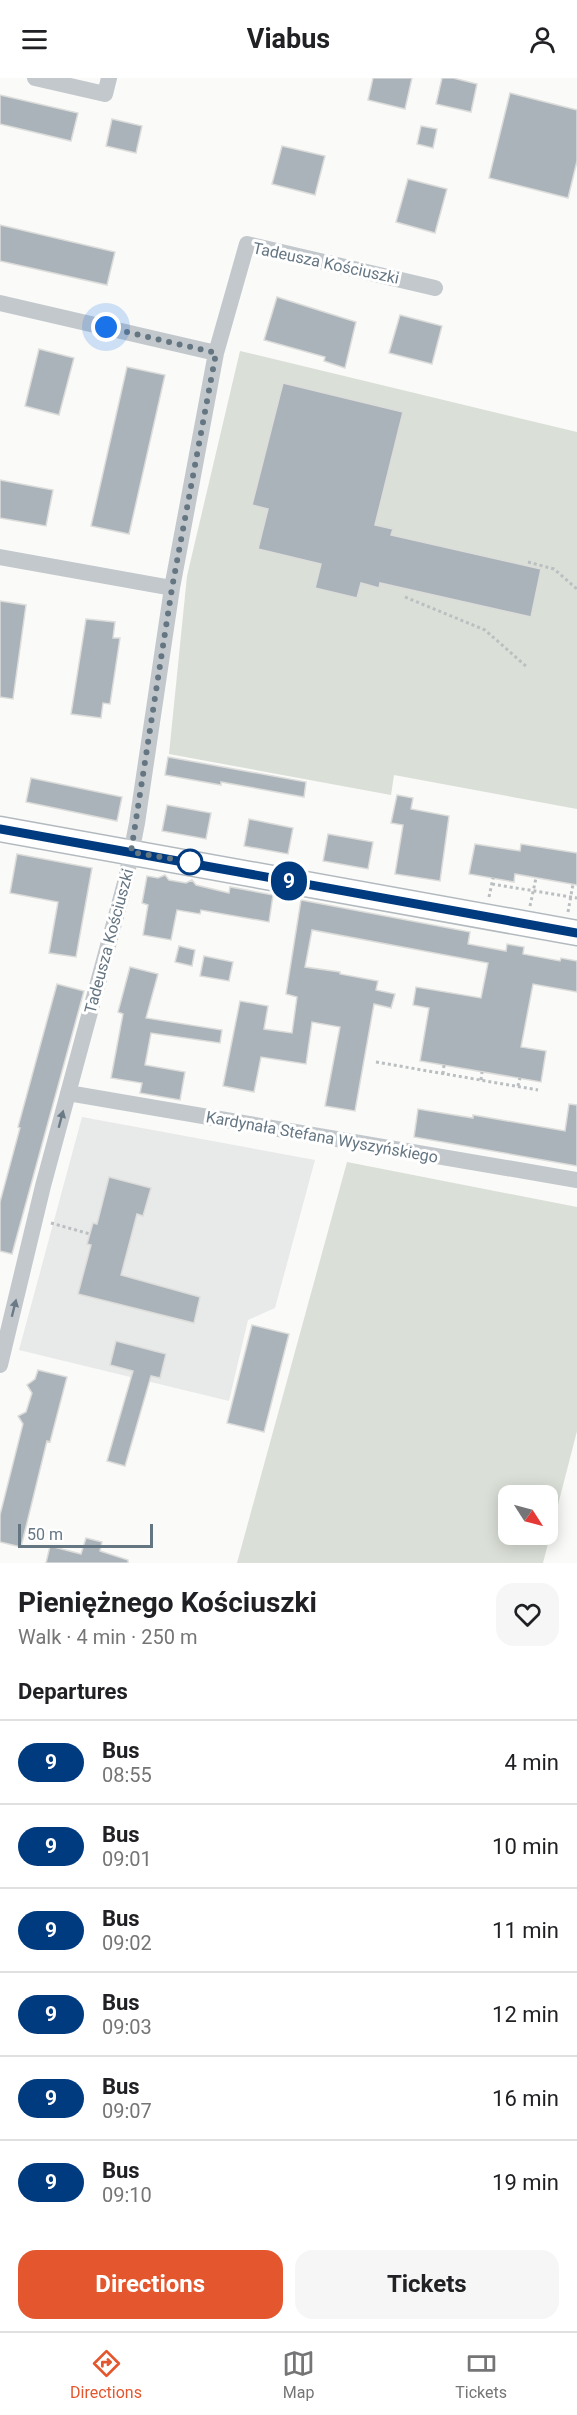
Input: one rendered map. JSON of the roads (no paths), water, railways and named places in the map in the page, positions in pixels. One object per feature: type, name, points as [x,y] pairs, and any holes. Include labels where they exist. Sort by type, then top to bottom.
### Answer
[{"type":"street","points":[[35,78],[105,94],[109,78]]},
{"type":"street","name":"Tadeusza Kościuszki","points":[[0,1365],[43,1186],[126,879],[172,588],[216,353],[247,244],[435,288]]},
{"type":"street","points":[[0,303],[216,353]]},
{"type":"street","points":[[0,557],[172,588]]},
{"type":"street","points":[[0,829],[572,927]]},
{"type":"street","name":"Kardynała Stefana Wyszyńskiego","points":[[68,1093],[577,1180]]}]
